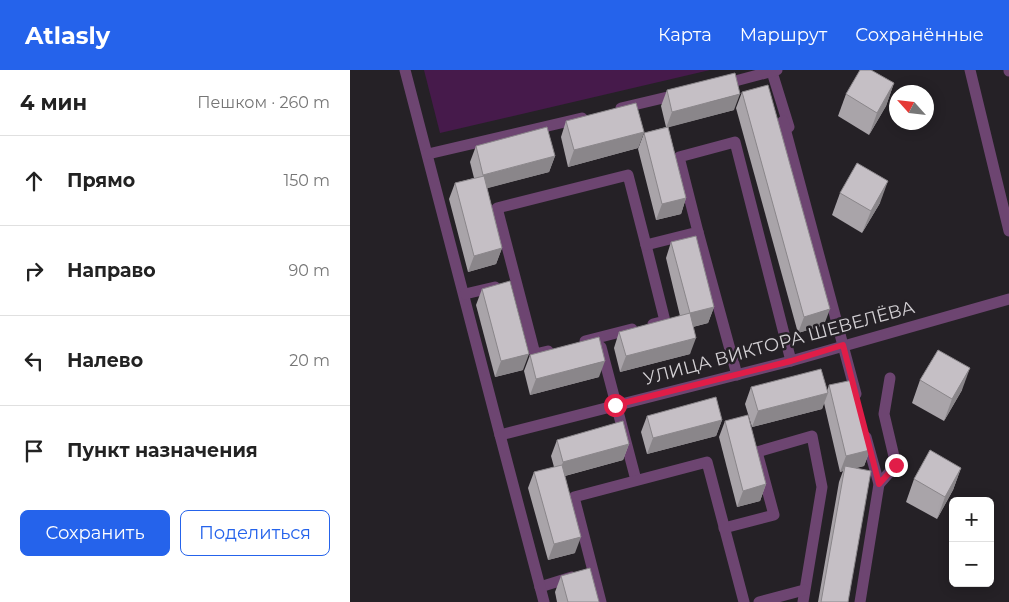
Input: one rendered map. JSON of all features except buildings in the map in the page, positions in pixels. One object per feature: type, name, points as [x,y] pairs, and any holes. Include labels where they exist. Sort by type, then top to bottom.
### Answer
[{"type":"street","points":[[405,70],[544,602]]},
{"type":"street","points":[[970,70],[1009,231]]},
{"type":"street","points":[[714,86],[774,71],[806,182],[804,204]]},
{"type":"street","points":[[609,111],[686,93]]},
{"type":"street","points":[[428,154],[590,116]]},
{"type":"street","points":[[783,121],[860,410]]},
{"type":"street","points":[[737,375],[679,157],[735,142],[791,361]]},
{"type":"street","points":[[628,175],[665,320],[535,354],[516,282],[497,208],[628,175]]},
{"type":"street","points":[[646,245],[698,232]]},
{"type":"street","points":[[465,294],[516,282]]},
{"type":"street","name":"УЛИЦА ВИКТОРА ШЕВЕЛЁВА","points":[[500,435],[791,361],[1009,299]]},
{"type":"street","points":[[599,338],[636,480]]},
{"type":"street","points":[[879,484],[896,465],[884,414],[890,378]]},
{"type":"street","points":[[860,602],[879,484],[864,428]]},
{"type":"street","points":[[724,528],[774,515],[757,452],[812,436],[822,487],[803,602]]},
{"type":"street","points":[[601,602],[574,497],[707,462],[744,602]]},
{"type":"street","points":[[540,587],[593,570]]},
{"type":"street","points":[[759,602],[804,590]]},
{"type":"shaded area","points":[[424,70],[710,70],[440,133]]},
{"type":"route","points":[[615,405],[791,361],[843,345],[879,484],[896,465]]}]
